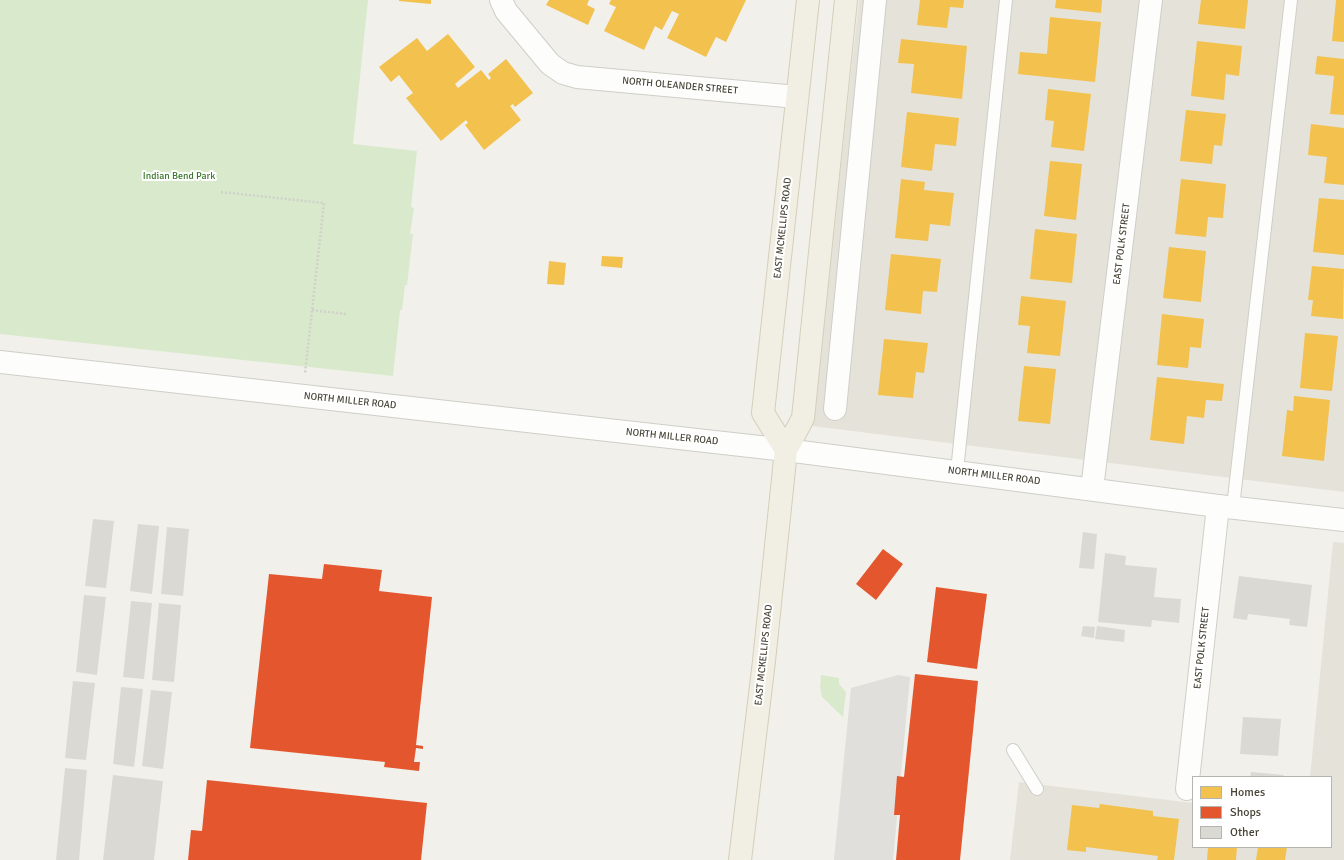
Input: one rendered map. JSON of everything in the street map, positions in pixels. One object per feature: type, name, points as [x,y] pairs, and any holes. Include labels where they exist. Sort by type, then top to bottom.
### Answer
[{"type":"main road","name":"EAST MCKELLIPS ROAD","points":[[786,450],[763,413],[808,0]]},
{"type":"main road","name":"EAST MCKELLIPS ROAD","points":[[740,860],[764,661],[786,450],[803,418],[846,0]]},
{"type":"street","name":"NORTH OLEANDER STREET","points":[[501,0],[506,11],[550,64],[563,73],[577,77],[797,97]]},
{"type":"street","points":[[834,409],[876,0]]},
{"type":"street","name":"EAST POLK STREET","points":[[1092,489],[1152,0]]},
{"type":"street","name":"NORTH MILLER ROAD","points":[[0,362],[786,450],[1225,507],[1344,520]]},
{"type":"street","name":"EAST POLK STREET","points":[[1187,789],[1225,507]]},
{"type":"lane","points":[[957,472],[1006,0]]},
{"type":"lane","points":[[1225,507],[1291,0]]},
{"type":"lane","points":[[1013,750],[1037,789]]},
{"type":"path","points":[[221,192],[324,203],[302,396]]},
{"type":"path","points":[[312,310],[346,314]]},
{"type":"shaded area","points":[[859,0],[1344,0],[1344,492],[812,426]]},
{"type":"shaded area","points":[[1333,542],[1344,543],[1344,860],[1010,860],[1019,782],[1192,803],[1192,848],[1332,848],[1332,776],[1310,776]]},
{"type":"shaded area","points":[[898,675],[910,677],[893,860],[834,860],[851,688]]},
{"type":"green space","name":"Indian Bend Park","points":[[0,0],[368,0],[353,144],[417,151],[411,207],[414,208],[410,234],[413,234],[407,285],[405,285],[402,310],[400,310],[393,376],[0,334]]},
{"type":"green space","points":[[821,675],[839,678],[839,684],[846,692],[843,717],[822,697],[820,688]]},
{"type":"building: Homes","points":[[431,0],[431,4],[399,1]]},
{"type":"building: Homes","points":[[549,0],[589,0],[587,5],[595,9],[588,25],[546,5]]},
{"type":"building: Homes","points":[[611,0],[746,0],[726,42],[716,37],[706,57],[667,38],[679,14],[672,11],[662,30],[655,26],[644,50],[604,31],[616,7],[609,4]]},
{"type":"building: Homes","points":[[920,0],[964,0],[963,8],[950,7],[947,28],[917,25]]},
{"type":"building: Homes","points":[[1056,0],[1102,0],[1101,13],[1055,8]]},
{"type":"building: Homes","points":[[1201,0],[1248,0],[1245,29],[1198,24]]},
{"type":"building: Homes","points":[[1336,0],[1344,0],[1344,42],[1332,41]]},
{"type":"building: Homes","points":[[1050,17],[1101,22],[1095,82],[1018,74],[1020,52],[1047,54]]},
{"type":"building: Homes","points":[[448,34],[475,67],[455,84],[458,88],[481,70],[489,80],[491,78],[488,74],[506,59],[533,93],[515,107],[513,104],[510,106],[521,120],[484,150],[465,125],[468,123],[466,120],[441,141],[406,98],[413,93],[399,75],[391,82],[379,67],[417,38],[427,51]]},
{"type":"building: Homes","points":[[901,39],[967,46],[962,99],[911,93],[914,64],[898,63]]},
{"type":"building: Homes","points":[[1197,41],[1242,46],[1239,76],[1226,74],[1224,100],[1191,96]]},
{"type":"building: Homes","points":[[1317,56],[1344,59],[1344,115],[1330,114],[1334,76],[1315,74]]},
{"type":"building: Homes","points":[[1048,89],[1091,94],[1084,151],[1051,147],[1054,121],[1045,120]]},
{"type":"building: Homes","points":[[1186,110],[1226,114],[1222,146],[1214,145],[1212,164],[1180,161]]},
{"type":"building: Homes","points":[[907,112],[959,118],[956,146],[935,144],[932,171],[901,167]]},
{"type":"building: Homes","points":[[1311,124],[1344,128],[1344,185],[1324,183],[1327,157],[1308,155]]},
{"type":"building: Homes","points":[[1050,161],[1082,164],[1076,220],[1044,216]]},
{"type":"building: Homes","points":[[901,179],[925,182],[924,190],[954,193],[950,226],[930,224],[928,241],[895,238]]},
{"type":"building: Homes","points":[[1181,179],[1226,184],[1223,218],[1208,217],[1206,237],[1175,234]]},
{"type":"building: Homes","points":[[1319,198],[1344,200],[1344,255],[1313,252]]},
{"type":"building: Homes","points":[[1035,229],[1077,234],[1072,283],[1030,279]]},
{"type":"building: Homes","points":[[1169,247],[1206,251],[1201,302],[1163,298]]},
{"type":"building: Homes","points":[[891,254],[941,259],[937,292],[923,291],[921,314],[885,310]]},
{"type":"building: Homes","points":[[602,256],[623,257],[622,268],[601,266]]},
{"type":"building: Homes","points":[[549,261],[566,263],[564,285],[547,284]]},
{"type":"building: Homes","points":[[1312,266],[1344,269],[1343,319],[1311,316],[1313,300],[1308,300]]},
{"type":"building: Homes","points":[[1021,296],[1066,301],[1060,356],[1027,353],[1030,326],[1018,325]]},
{"type":"building: Homes","points":[[1162,314],[1204,319],[1201,348],[1190,347],[1188,368],[1157,365]]},
{"type":"building: Homes","points":[[1305,333],[1338,336],[1332,391],[1300,388]]},
{"type":"building: Homes","points":[[884,339],[928,343],[924,373],[916,372],[913,398],[878,395]]},
{"type":"building: Homes","points":[[1024,366],[1056,369],[1050,424],[1018,421]]},
{"type":"building: Homes","points":[[1157,377],[1224,384],[1222,401],[1206,400],[1204,418],[1187,416],[1184,444],[1150,440]]},
{"type":"building: Homes","points":[[1294,396],[1330,400],[1324,461],[1282,456],[1287,410],[1293,411]]},
{"type":"building: Homes","points":[[1100,804],[1153,811],[1153,816],[1179,819],[1174,860],[1157,860],[1158,856],[1086,847],[1086,852],[1067,850],[1072,805],[1099,808]]},
{"type":"building: Homes","points":[[1208,848],[1237,848],[1236,860],[1207,860]]},
{"type":"building: Homes","points":[[1258,848],[1287,848],[1285,860],[1256,860]]},
{"type":"building: Shops","points":[[883,549],[903,564],[876,600],[856,584]]},
{"type":"building: Shops","points":[[324,564],[382,570],[379,591],[432,597],[416,745],[423,746],[423,749],[416,748],[414,762],[420,762],[419,771],[384,767],[385,762],[250,748],[269,574],[322,579]]},
{"type":"building: Shops","points":[[936,587],[987,594],[977,669],[927,662]]},
{"type":"building: Shops","points":[[915,674],[978,681],[960,860],[896,860],[900,815],[894,815],[897,776],[904,777]]},
{"type":"building: Shops","points":[[207,780],[427,803],[421,860],[188,860],[191,830],[202,831]]},
{"type":"building: Other","points":[[93,519],[114,521],[106,588],[85,586]]},
{"type":"building: Other","points":[[138,524],[159,526],[152,594],[130,591]]},
{"type":"building: Other","points":[[167,527],[189,529],[183,596],[161,594]]},
{"type":"building: Other","points":[[1083,532],[1097,534],[1094,569],[1079,568]]},
{"type":"building: Other","points":[[1105,553],[1126,556],[1125,565],[1157,568],[1154,597],[1181,599],[1179,623],[1152,620],[1151,627],[1098,622]]},
{"type":"building: Other","points":[[1239,576],[1312,585],[1307,627],[1289,625],[1290,619],[1248,614],[1247,620],[1233,618]]},
{"type":"building: Other","points":[[84,595],[106,597],[97,675],[76,672]]},
{"type":"building: Other","points":[[131,601],[152,603],[144,679],[123,677]]},
{"type":"building: Other","points":[[159,603],[181,605],[174,682],[152,680]]},
{"type":"building: Other","points":[[1083,626],[1095,627],[1094,638],[1081,636]]},
{"type":"building: Other","points":[[1097,626],[1125,630],[1124,642],[1095,639]]},
{"type":"building: Other","points":[[73,681],[95,683],[86,760],[65,758]]},
{"type":"building: Other","points":[[121,687],[143,689],[134,767],[113,764]]},
{"type":"building: Other","points":[[151,690],[172,692],[163,769],[142,766]]},
{"type":"building: Other","points":[[1243,717],[1281,719],[1278,756],[1240,754]]},
{"type":"building: Other","points":[[65,768],[87,770],[79,860],[56,860]]},
{"type":"building: Other","points":[[1251,772],[1284,775],[1284,776],[1250,776]]},
{"type":"building: Other","points":[[113,775],[163,781],[154,860],[103,860]]}]
